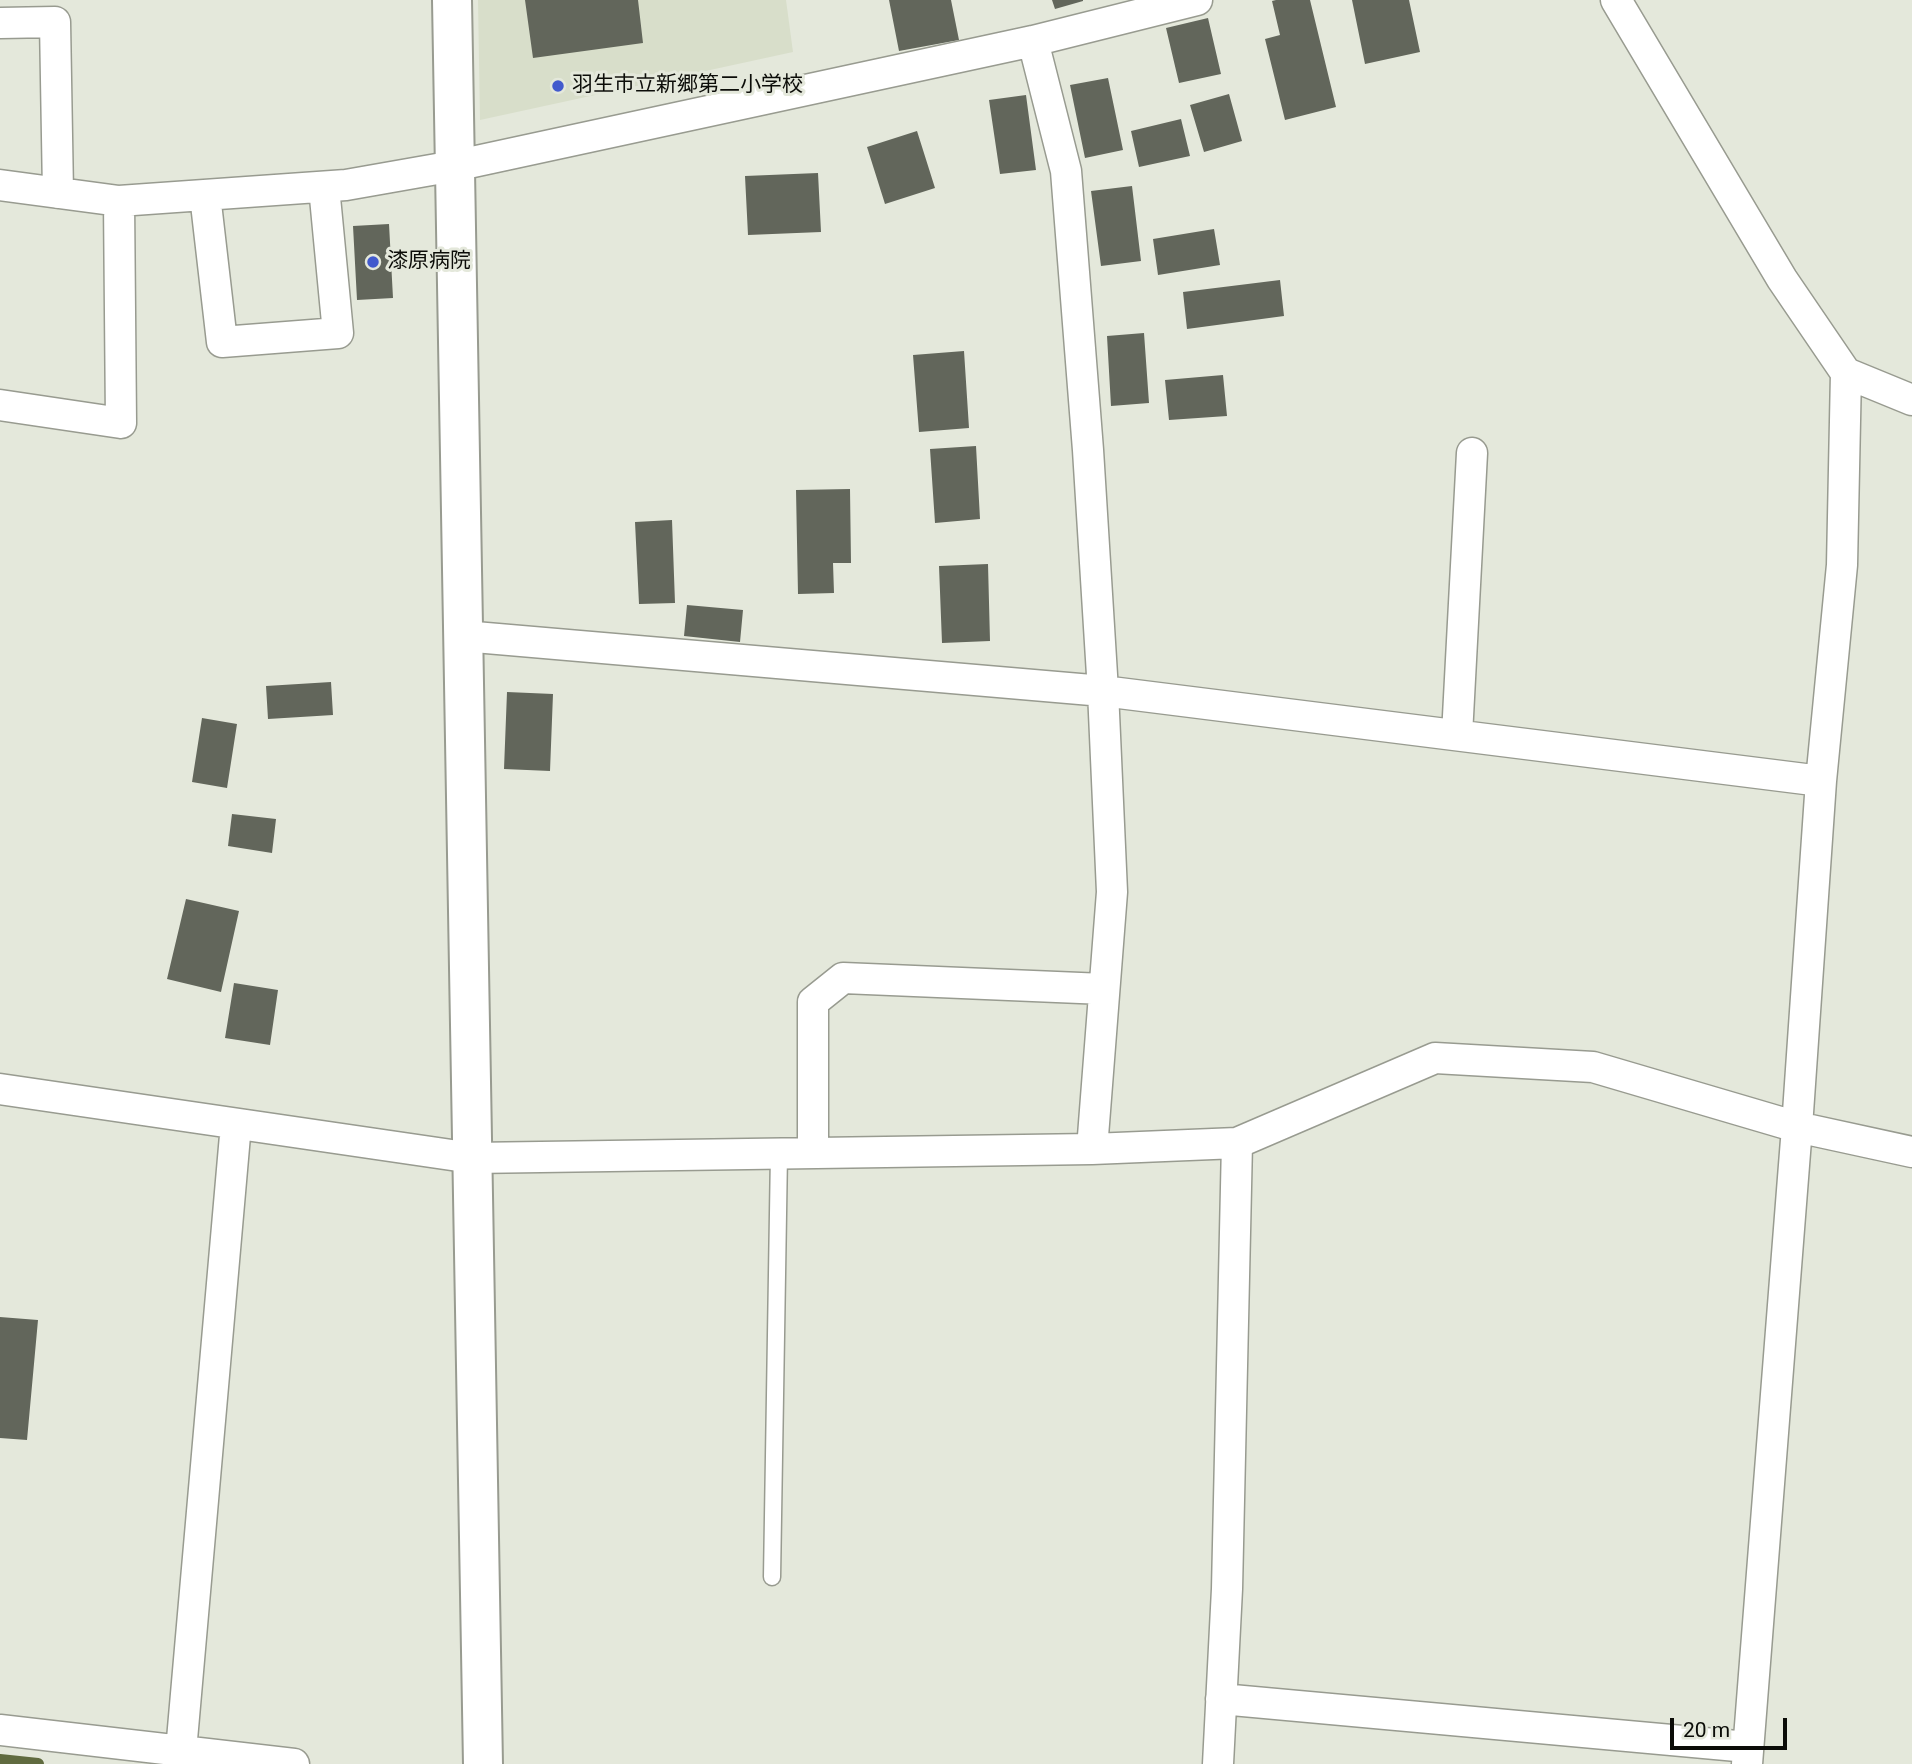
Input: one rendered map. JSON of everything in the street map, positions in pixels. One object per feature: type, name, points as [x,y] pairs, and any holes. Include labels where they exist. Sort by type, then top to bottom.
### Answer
[{"type":"street","points":[[452,0],[483,1764]]},
{"type":"street","points":[[0,186],[119,201],[346,185],[454,166],[1032,40],[1197,0]]},
{"type":"street","points":[[1616,0],[1782,279],[1846,373],[1912,400]]},
{"type":"street","points":[[0,23],[55,22],[58,193]]},
{"type":"street","points":[[1032,40],[1066,171],[1088,450],[1103,691],[1112,892],[1092,1149]]},
{"type":"street","points":[[205,195],[222,342],[338,333],[324,187]]},
{"type":"street","points":[[0,405],[121,423],[119,201]]},
{"type":"street","points":[[1222,1699],[1748,1755],[1821,781],[1842,565],[1846,373]]},
{"type":"street","points":[[1457,735],[1472,453]]},
{"type":"street","points":[[463,636],[1103,691],[1821,781]]},
{"type":"street","points":[[813,1153],[813,1002],[844,978],[1104,989]]},
{"type":"street","points":[[0,1089],[472,1158],[1092,1149],[1237,1143],[1435,1058],[1593,1067],[1797,1127],[1912,1152]]},
{"type":"street","points":[[181,1751],[236,1124]]},
{"type":"street","points":[[1218,1764],[1227,1589],[1237,1143]]},
{"type":"street","points":[[0,1730],[294,1764]]},
{"type":"lane","points":[[772,1577],[779,1153]]},
{"type":"shaded area","name":"羽生市立新郷第二小学校","points":[[478,0],[786,0],[793,52],[480,120]]},
{"type":"building","points":[[525,0],[638,0],[643,43],[533,58]]},
{"type":"building","points":[[889,0],[951,0],[959,40],[899,51]]},
{"type":"building","points":[[1052,0],[1083,0],[1083,1],[1055,9]]},
{"type":"building","points":[[1310,0],[1336,107],[1285,120],[1265,39],[1280,35],[1272,1]]},
{"type":"building","points":[[1352,0],[1409,0],[1420,52],[1365,64]]},
{"type":"building","points":[[1208,18],[1221,74],[1179,83],[1166,28]]},
{"type":"building","points":[[1108,78],[1123,150],[1085,158],[1070,85]]},
{"type":"building","points":[[1229,94],[1242,141],[1204,152],[1190,105]]},
{"type":"building","points":[[1026,95],[1036,170],[1000,174],[989,100]]},
{"type":"building","points":[[1181,119],[1190,156],[1139,167],[1131,131]]},
{"type":"building","points":[[917,131],[935,188],[885,204],[867,147]]},
{"type":"building","points":[[818,173],[821,232],[748,235],[745,176]]},
{"type":"building","points":[[1132,186],[1141,261],[1101,266],[1091,191]]},
{"type":"building","name":"漆原病院","points":[[389,224],[393,298],[357,300],[353,226]]},
{"type":"building","points":[[1214,229],[1220,265],[1158,275],[1153,239]]},
{"type":"building","points":[[1280,280],[1284,316],[1187,329],[1183,292]]},
{"type":"building","points":[[1144,333],[1149,403],[1111,406],[1107,336]]},
{"type":"building","points":[[964,351],[969,428],[919,432],[913,355]]},
{"type":"building","points":[[1223,375],[1227,416],[1169,420],[1165,380]]},
{"type":"building","points":[[976,446],[980,519],[935,523],[930,449]]},
{"type":"building","points":[[850,489],[851,563],[833,563],[834,593],[798,594],[796,490]]},
{"type":"building","points":[[672,520],[675,603],[639,604],[635,522]]},
{"type":"building","points":[[988,564],[990,641],[942,643],[939,566]]},
{"type":"building","points":[[687,605],[743,610],[740,642],[684,636]]},
{"type":"building","points":[[331,682],[333,715],[268,719],[266,686]]},
{"type":"building","points":[[507,692],[553,694],[550,771],[504,769]]},
{"type":"building","points":[[202,718],[237,724],[227,788],[192,782]]},
{"type":"building","points":[[232,814],[276,819],[272,853],[228,846]]},
{"type":"building","points":[[186,899],[239,911],[221,992],[167,979]]},
{"type":"building","points":[[234,983],[278,990],[270,1045],[225,1038]]},
{"type":"building","points":[[0,1317],[38,1320],[27,1440],[0,1438]]},
{"type":"waterway","points":[[0,1760],[38,1764]]},
{"type":"place","name":"羽生市立新郷第二小学校","points":[[558,86]]},
{"type":"place","name":"漆原病院","points":[[373,262]]}]
